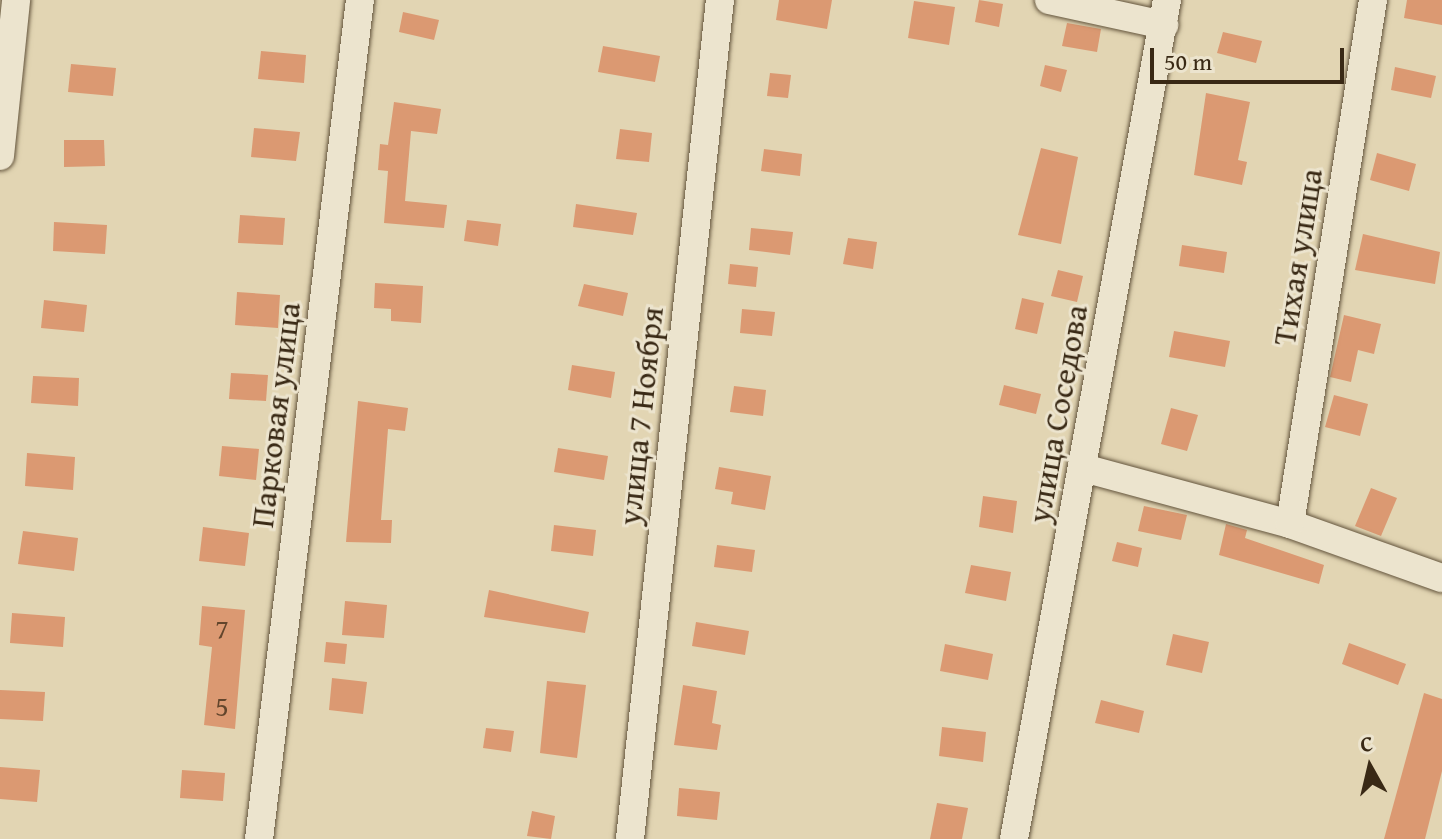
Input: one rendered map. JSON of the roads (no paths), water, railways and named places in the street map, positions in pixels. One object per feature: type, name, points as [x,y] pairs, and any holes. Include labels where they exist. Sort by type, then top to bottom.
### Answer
[{"type":"street","points":[[0,156],[16,0]]},
{"type":"street","name":"Парковая улица","points":[[259,839],[360,0]]},
{"type":"street","name":"улица 7 Ноября","points":[[630,839],[720,0]]},
{"type":"street","points":[[1049,0],[1166,13]]},
{"type":"street","name":"Тихая улица","points":[[1290,524],[1373,0]]},
{"type":"street","name":"улица Соседова","points":[[1014,839],[1166,13]]},
{"type":"street","points":[[1083,468],[1290,524],[1442,578]]}]
